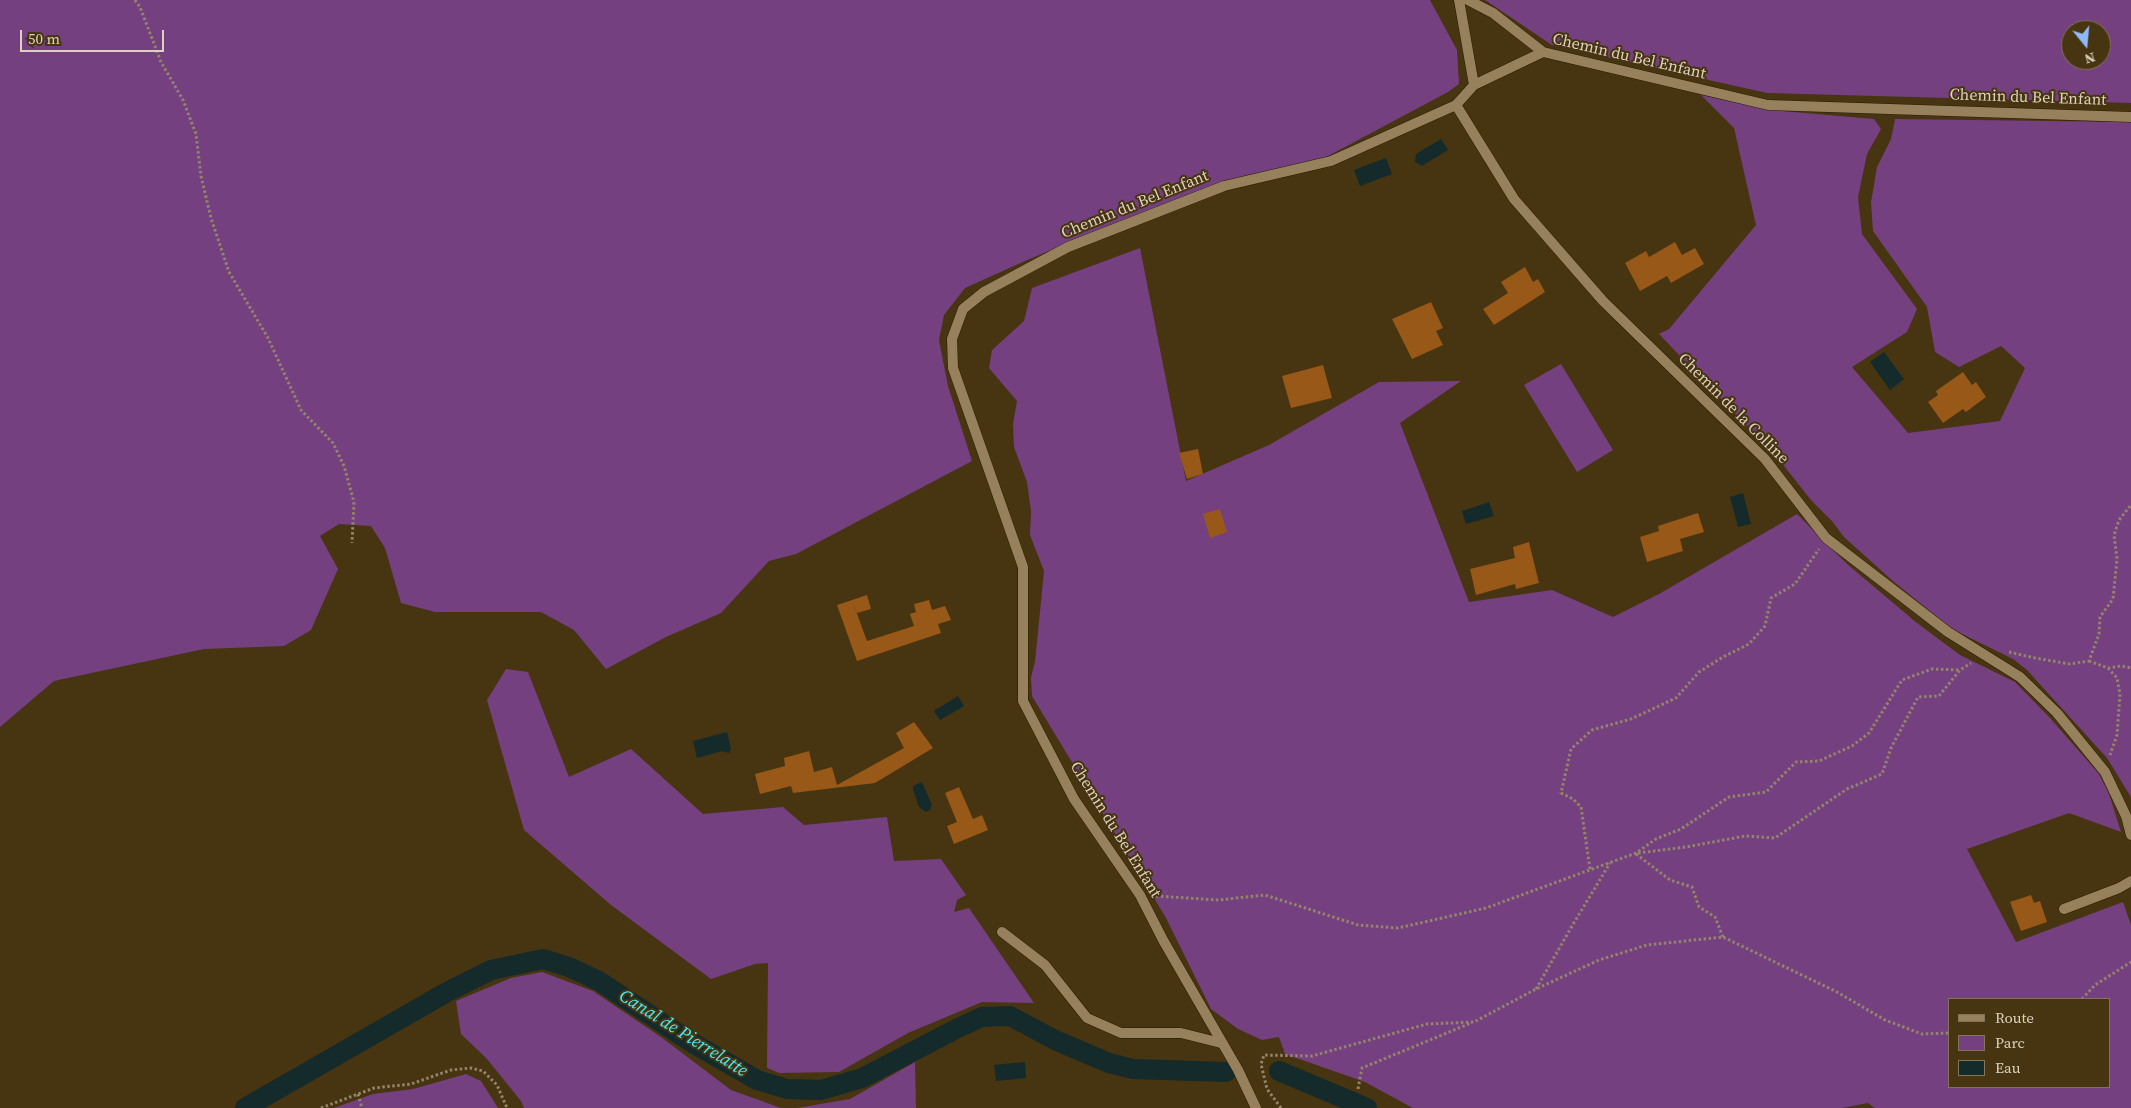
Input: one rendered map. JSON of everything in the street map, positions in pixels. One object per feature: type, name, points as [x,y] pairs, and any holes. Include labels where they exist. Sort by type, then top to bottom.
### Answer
[{"type":"street","points":[[1459,0],[1474,85]]},
{"type":"street","points":[[1468,0],[1493,13],[1543,52]]},
{"type":"street","name":"Chemin du Bel Enfant","points":[[1256,1108],[1238,1070],[1163,940],[1140,895],[1074,799],[1024,701],[1023,567],[953,368],[952,339],[964,309],[984,292],[1068,246],[1224,186],[1331,162],[1456,106],[1474,85],[1543,52],[1768,105],[2131,117]]},
{"type":"street","name":"Chemin de la Colline","points":[[1456,106],[1514,198],[1603,301],[1765,459],[1826,538],[1948,632],[2020,677],[2057,713],[2105,772],[2126,816],[2131,835]]},
{"type":"street","points":[[2064,909],[2119,888],[2131,881]]},
{"type":"street","points":[[1002,932],[1045,965],[1087,1018],[1121,1033],[1181,1033],[1221,1043]]},
{"type":"path","points":[[135,0],[140,7],[161,62],[182,100],[196,134],[203,184],[211,218],[229,272],[268,338],[301,410],[333,443],[344,466],[354,502],[352,543]]},
{"type":"path","points":[[2089,662],[2099,634],[2100,617],[2113,599],[2117,559],[2114,535],[2120,520],[2131,504]]},
{"type":"path","points":[[1590,869],[1581,807],[1573,799],[1561,793],[1571,749],[1592,730],[1631,719],[1676,698],[1699,672],[1748,644],[1765,626],[1771,598],[1794,584],[1826,538]]},
{"type":"path","points":[[1140,895],[1218,900],[1265,895],[1358,925],[1398,928],[1486,908],[1636,854],[1745,836],[1775,838],[1847,789],[1882,774],[1891,748],[1918,697],[1939,696],[1960,670],[1984,653],[2002,650],[2070,664],[2089,662],[2108,668],[2121,666],[2131,668]]},
{"type":"path","points":[[2105,772],[2117,736],[2120,694],[2117,678],[2108,668]]},
{"type":"path","points":[[1636,854],[1656,839],[1681,830],[1729,797],[1766,792],[1796,762],[1819,761],[1852,746],[1869,734],[1902,680],[1932,669],[1960,670]]},
{"type":"path","points":[[1636,854],[1670,880],[1692,887],[1699,907],[1715,917],[1723,937]]},
{"type":"path","points":[[1536,989],[1610,863]]},
{"type":"path","points":[[1358,1089],[1362,1068],[1474,1022],[1536,989],[1599,960],[1647,945],[1723,937],[1837,992],[1885,1020],[1922,1034],[1948,1033]]},
{"type":"path","points":[[2083,998],[2095,985],[2131,962]]},
{"type":"path","points":[[1281,1108],[1267,1089],[1261,1064],[1264,1055],[1312,1056],[1427,1024],[1474,1022]]},
{"type":"path","points":[[320,1108],[374,1088],[411,1084],[451,1070],[471,1068],[484,1072],[497,1085],[507,1108]]},
{"type":"path","points":[[358,1094],[362,1108]]},
{"type":"green space","points":[[0,0],[1430,0],[1457,50],[1459,84],[1448,92],[1315,163],[1128,218],[965,288],[944,315],[939,340],[948,386],[972,461],[796,554],[769,561],[721,613],[666,637],[606,669],[574,630],[541,612],[435,612],[401,603],[385,548],[371,526],[339,524],[320,536],[338,569],[311,630],[284,646],[204,649],[54,681],[0,727]]},
{"type":"green space","points":[[1485,0],[2131,0],[2131,103],[1767,93],[1552,45]]},
{"type":"green space","points":[[1701,95],[1770,110],[1874,119],[1881,129],[1867,154],[1858,197],[1862,234],[1917,309],[1907,332],[1852,367],[1908,433],[2000,421],[2025,368],[2001,346],[1959,367],[1935,352],[1927,307],[1873,231],[1871,202],[1877,167],[1891,139],[1895,119],[2131,122],[2131,797],[2107,758],[2027,670],[2013,659],[1956,631],[1894,582],[1844,537],[1832,521],[1811,500],[1777,457],[1659,334],[1669,329],[1756,225],[1734,128]]},
{"type":"green space","points":[[1140,248],[1186,481],[1269,445],[1379,382],[1461,381],[1400,423],[1469,602],[1552,590],[1613,617],[1659,594],[1797,514],[1847,564],[1917,623],[1960,655],[2015,682],[2050,718],[2099,774],[2109,794],[2121,832],[2069,813],[1967,849],[2016,942],[2123,902],[2131,925],[2131,1108],[1875,1108],[1868,1103],[1842,1108],[1413,1108],[1365,1082],[1285,1054],[1279,1037],[1262,1040],[1238,1029],[1211,1009],[1166,918],[1032,696],[1031,677],[1035,662],[1044,571],[1030,535],[1031,511],[1027,482],[1014,447],[1013,424],[1017,401],[989,368],[992,350],[1024,321],[1032,288]]},
{"type":"green space","points":[[1561,364],[1613,450],[1577,472],[1524,385]]},
{"type":"green space","points":[[506,669],[528,672],[569,777],[631,749],[703,814],[783,807],[804,825],[887,817],[894,861],[941,859],[966,895],[957,900],[954,912],[969,908],[1034,1003],[982,1002],[908,1033],[839,1072],[779,1073],[767,1068],[768,963],[755,964],[711,979],[611,905],[524,830],[487,700]]},
{"type":"green space","points":[[542,972],[593,991],[661,1037],[731,1090],[781,1108],[524,1108],[521,1101],[487,1059],[461,1034],[456,1001],[511,978]]},
{"type":"green space","points":[[915,1062],[916,1108],[797,1108],[850,1099]]},
{"type":"green space","points":[[466,1074],[481,1081],[498,1108],[334,1108],[373,1094],[413,1089]]},
{"type":"water","points":[[1441,139],[1448,150],[1422,166],[1415,162],[1416,154]]},
{"type":"water","points":[[1386,158],[1392,174],[1360,186],[1354,170]]},
{"type":"water","points":[[1884,352],[1904,379],[1890,390],[1870,362]]},
{"type":"water","points":[[1743,493],[1751,524],[1738,527],[1730,497]]},
{"type":"water","points":[[1489,502],[1494,516],[1466,524],[1462,511]]},
{"type":"water","points":[[958,696],[964,706],[940,720],[934,711]]},
{"type":"water","points":[[727,732],[731,749],[729,753],[722,751],[697,758],[693,741]]},
{"type":"water","points":[[922,782],[932,805],[930,810],[926,812],[919,807],[913,789],[913,786]]},
{"type":"water","points":[[1025,1062],[1026,1078],[996,1081],[994,1065]]},
{"type":"building","points":[[1675,242],[1682,255],[1695,248],[1704,264],[1671,283],[1667,276],[1640,291],[1625,263],[1646,251],[1649,257]]},
{"type":"building","points":[[1525,267],[1533,282],[1538,279],[1545,292],[1494,325],[1483,309],[1508,293],[1501,282]]},
{"type":"building","points":[[1431,302],[1443,328],[1436,331],[1443,345],[1412,359],[1392,319]]},
{"type":"building","points":[[1323,365],[1332,398],[1291,408],[1282,376]]},
{"type":"building","points":[[1963,372],[1972,385],[1976,382],[1986,397],[1966,412],[1963,409],[1943,423],[1928,402],[1938,395],[1936,391]]},
{"type":"building","points":[[1198,449],[1203,474],[1187,479],[1179,453]]},
{"type":"building","points":[[1220,509],[1227,532],[1210,538],[1203,514]]},
{"type":"building","points":[[1698,513],[1704,532],[1680,539],[1683,551],[1647,562],[1640,537],[1659,531],[1658,526]]},
{"type":"building","points":[[1529,542],[1539,583],[1516,589],[1515,584],[1476,595],[1470,569],[1515,558],[1513,547]]},
{"type":"building","points":[[867,595],[871,609],[857,613],[852,600]]},
{"type":"building","points":[[852,600],[867,641],[914,626],[910,614],[916,612],[914,604],[929,600],[932,610],[945,606],[951,620],[938,624],[941,633],[857,661],[837,605]]},
{"type":"building","points":[[914,722],[933,748],[875,783],[793,793],[791,786],[760,794],[755,774],[785,766],[784,758],[809,751],[814,772],[832,767],[837,785],[904,748],[896,733]]},
{"type":"building","points":[[959,787],[973,819],[982,815],[988,830],[954,844],[947,826],[957,822],[945,793]]},
{"type":"building","points":[[2031,895],[2034,903],[2040,901],[2047,922],[2021,931],[2010,902]]},
{"type":"waterway","name":"Canal de Pierrelatte","points":[[245,1108],[447,992],[491,970],[543,959],[569,967],[599,981],[691,1042],[757,1080],[787,1089],[821,1090],[862,1078],[982,1017],[1010,1016],[1055,1040],[1109,1063],[1133,1069],[1226,1072]]},
{"type":"waterway","name":"Canal de Pierrelatte","points":[[1279,1071],[1367,1108]]}]
